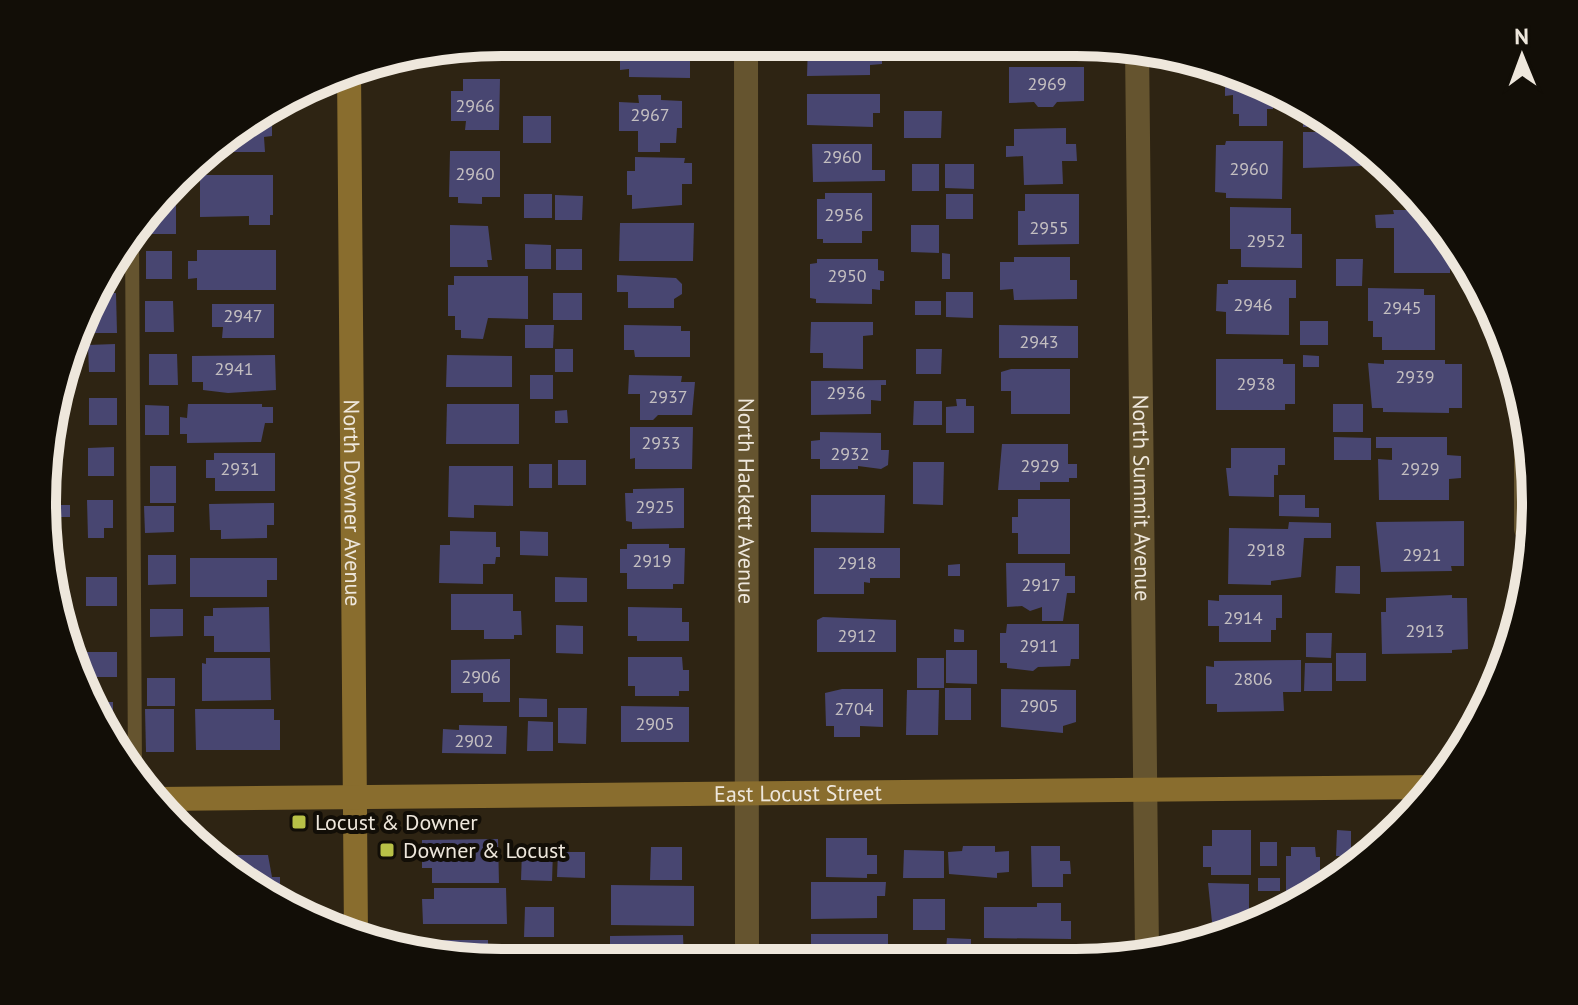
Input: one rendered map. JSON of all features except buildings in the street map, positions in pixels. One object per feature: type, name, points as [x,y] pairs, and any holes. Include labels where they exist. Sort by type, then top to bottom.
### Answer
[{"type":"main road","name":"North Downer Avenue","points":[[349,84],[356,924]]},
{"type":"main road","name":"East Locust Street","points":[[169,799],[1419,787]]},
{"type":"street","name":"North Hackett Avenue","points":[[746,56],[747,949]]},
{"type":"street","name":"North Summit Avenue","points":[[1137,61],[1147,943]]},
{"type":"lane","points":[[132,252],[135,756]]},
{"type":"place","name":"Locust & Downer","points":[[299,822]]},
{"type":"place","name":"Downer & Locust","points":[[387,850]]}]
